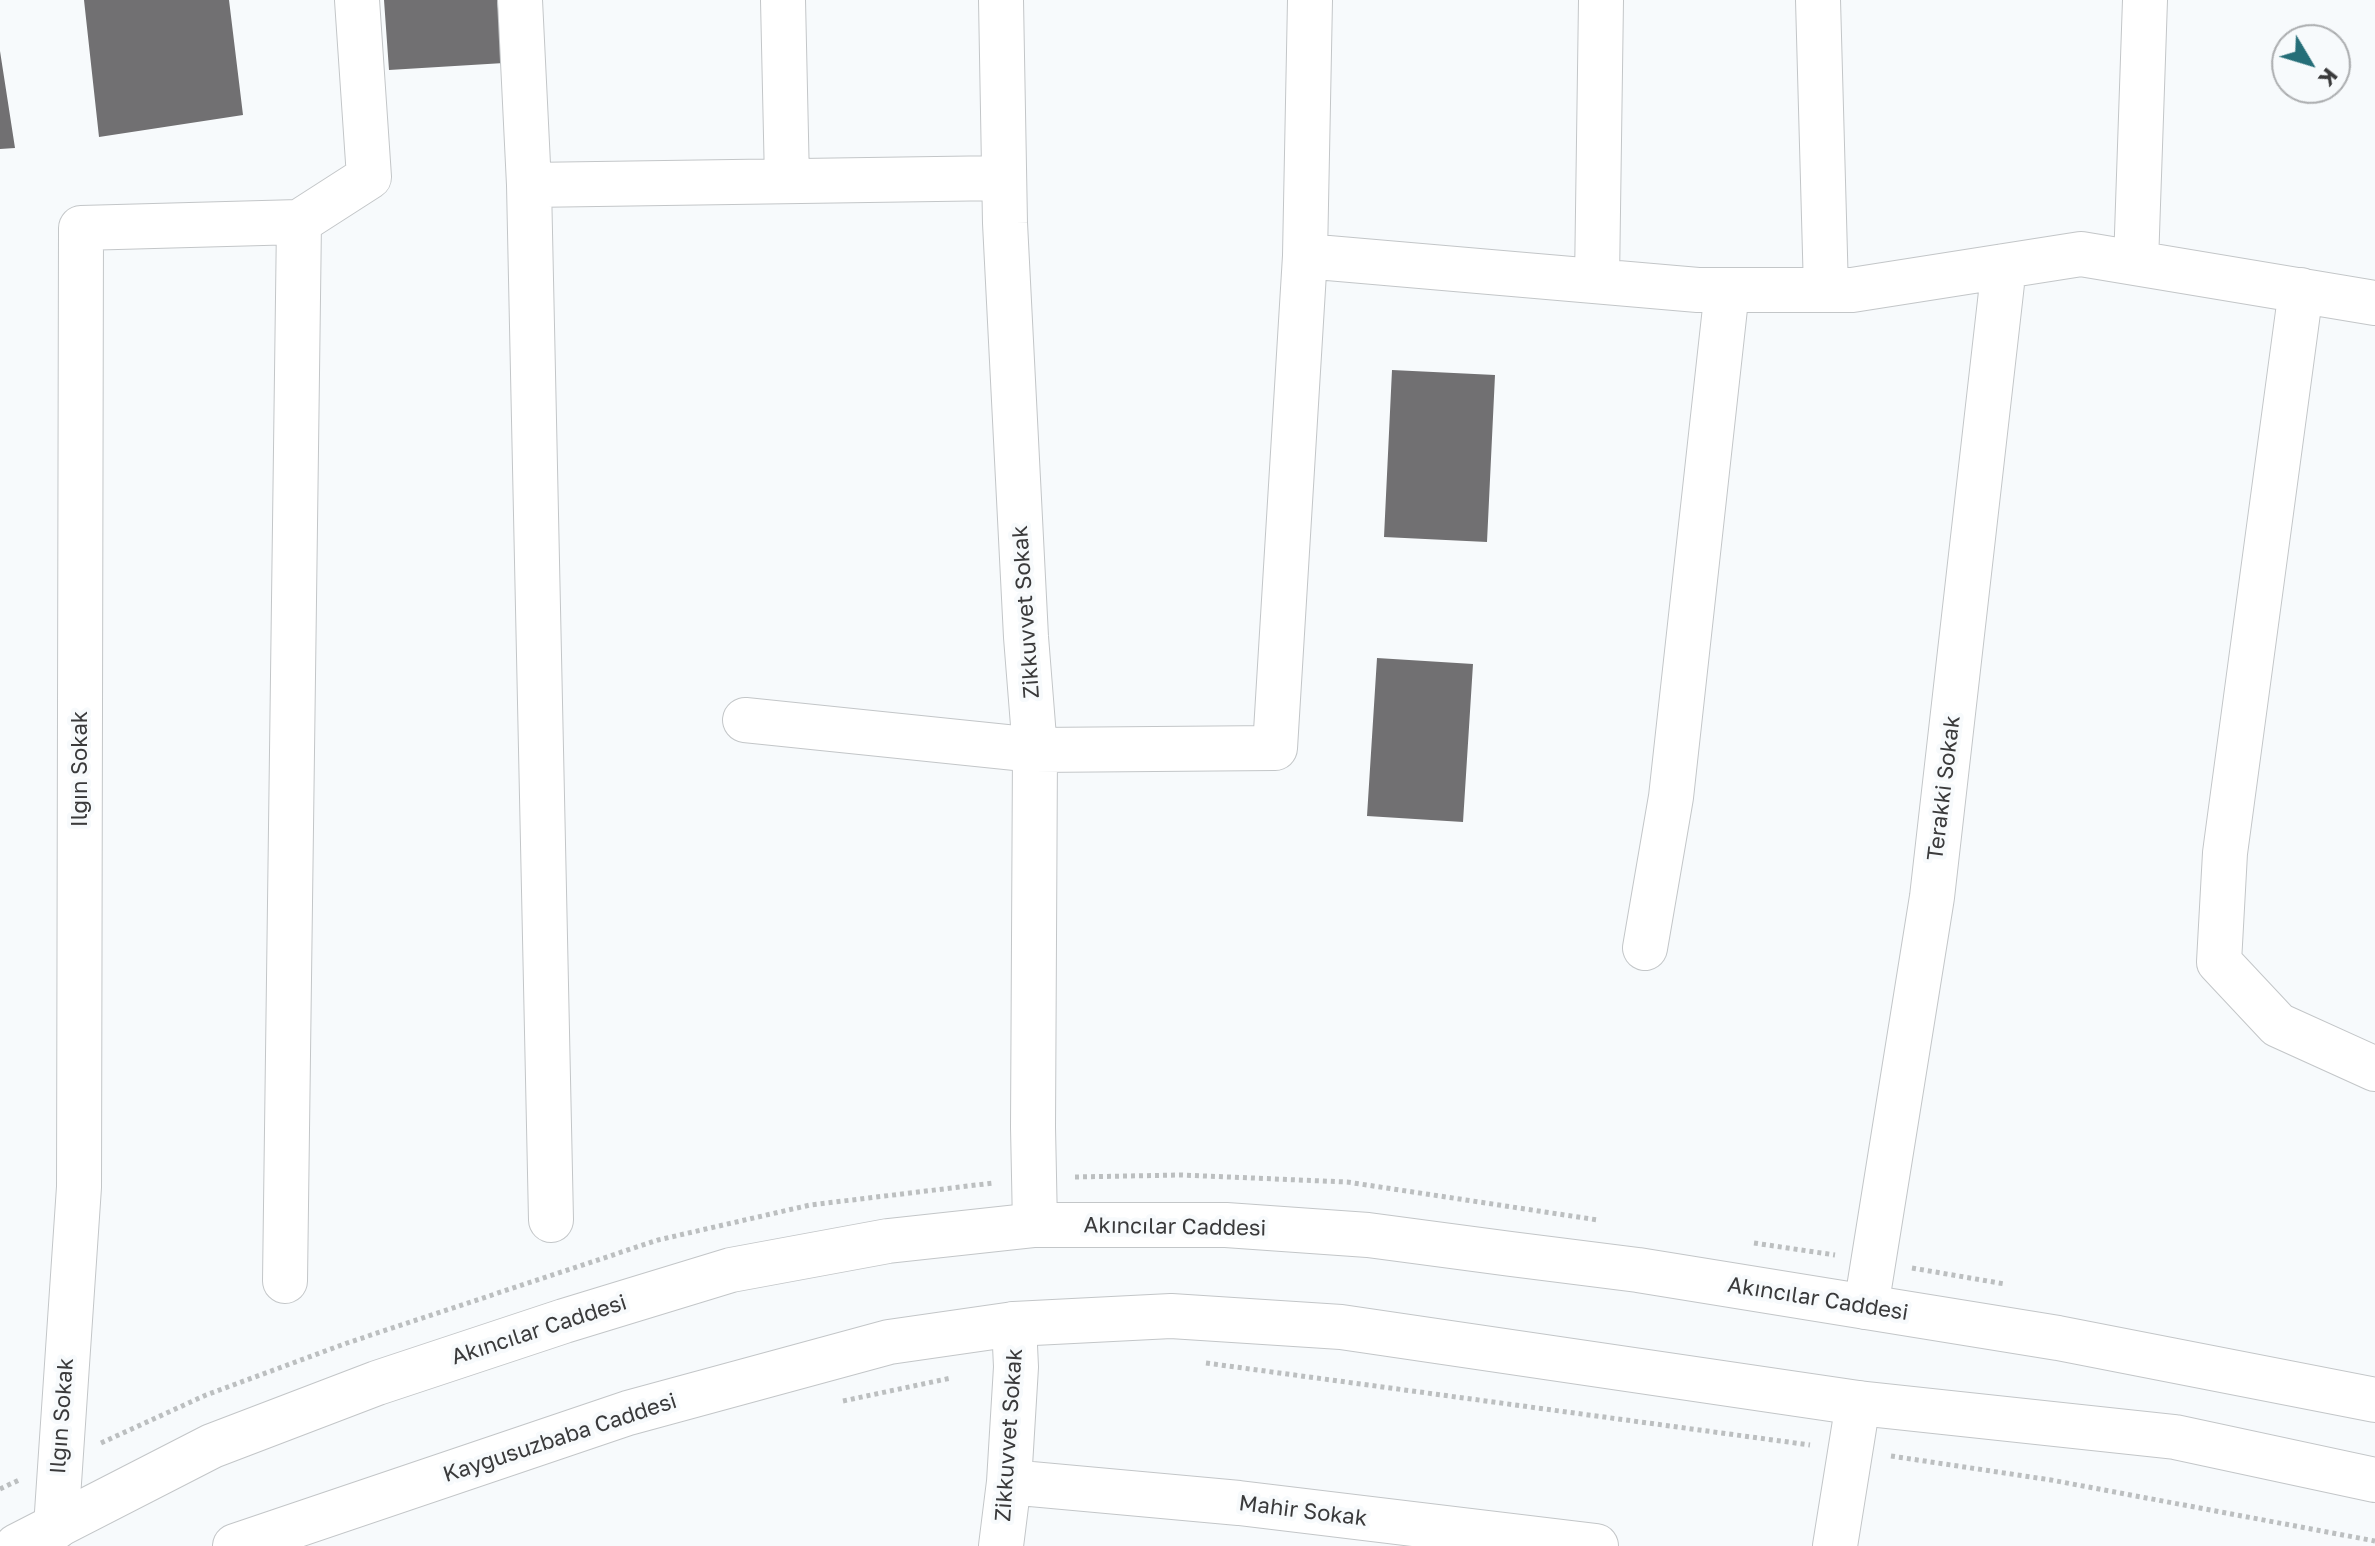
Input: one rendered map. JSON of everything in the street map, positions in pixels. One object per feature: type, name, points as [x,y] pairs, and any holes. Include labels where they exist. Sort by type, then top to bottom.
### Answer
[{"type":"street","points":[[285,1281],[299,222],[369,177],[357,0]]},
{"type":"street","points":[[520,0],[529,185],[551,1220]]},
{"type":"street","points":[[783,0],[787,181]]},
{"type":"street","name":"Zikkuvvet Sokak","points":[[1001,0],[1004,178],[1023,590],[1035,750],[1035,1225]]},
{"type":"street","points":[[745,720],[1035,750],[1275,748],[1305,256],[1310,0]]},
{"type":"street","points":[[1597,281],[1601,0]]},
{"type":"street","points":[[1818,0],[1826,290]]},
{"type":"street","points":[[2136,263],[2145,0]]},
{"type":"street","points":[[529,185],[1004,178]]},
{"type":"street","name":"Ilgın Sokak","points":[[56,1527],[79,1187],[81,228],[299,222]]},
{"type":"street","points":[[1305,256],[1727,290],[1852,290],[2081,254],[2375,303]]},
{"type":"street","name":"Terakki Sokak","points":[[1866,1307],[1932,897],[2004,266]]},
{"type":"street","points":[[1645,948],[1671,797],[1727,290]]},
{"type":"street","points":[[2301,290],[2225,853],[2219,962],[2278,1025],[2375,1069]]},
{"type":"street","name":"Akıncılar Caddesi","points":[[17,1546],[212,1446],[377,1383],[564,1321],[731,1270],[888,1241],[1035,1225],[1226,1225],[1368,1235],[1638,1270],[2058,1338],[2375,1400]]},
{"type":"street","points":[[1014,1324],[1171,1316],[1341,1327],[1858,1403],[2175,1437],[2375,1480]]},
{"type":"street","name":"Zikkuvvet Sokak","points":[[1001,1546],[1009,1482],[1016,1367],[1014,1324]]},
{"type":"street","name":"Kaygusuzbaba Caddesi","points":[[235,1546],[628,1413],[889,1342],[1014,1324]]},
{"type":"street","points":[[1835,1546],[1858,1403]]},
{"type":"street","name":"Mahir Sokak","points":[[1009,1482],[1239,1503],[1596,1546]]},
{"type":"path","points":[[1199,1362],[2051,1480],[2375,1541]]},
{"type":"path","points":[[835,1403],[955,1377]]},
{"type":"building","points":[[84,0],[229,0],[243,115],[99,137]]},
{"type":"building","points":[[384,0],[497,0],[504,63],[389,70]]},
{"type":"building","points":[[0,51],[15,148],[0,149]]},
{"type":"building","points":[[1392,370],[1495,375],[1487,542],[1384,537]]},
{"type":"building","points":[[1377,658],[1473,664],[1463,822],[1367,816]]}]
